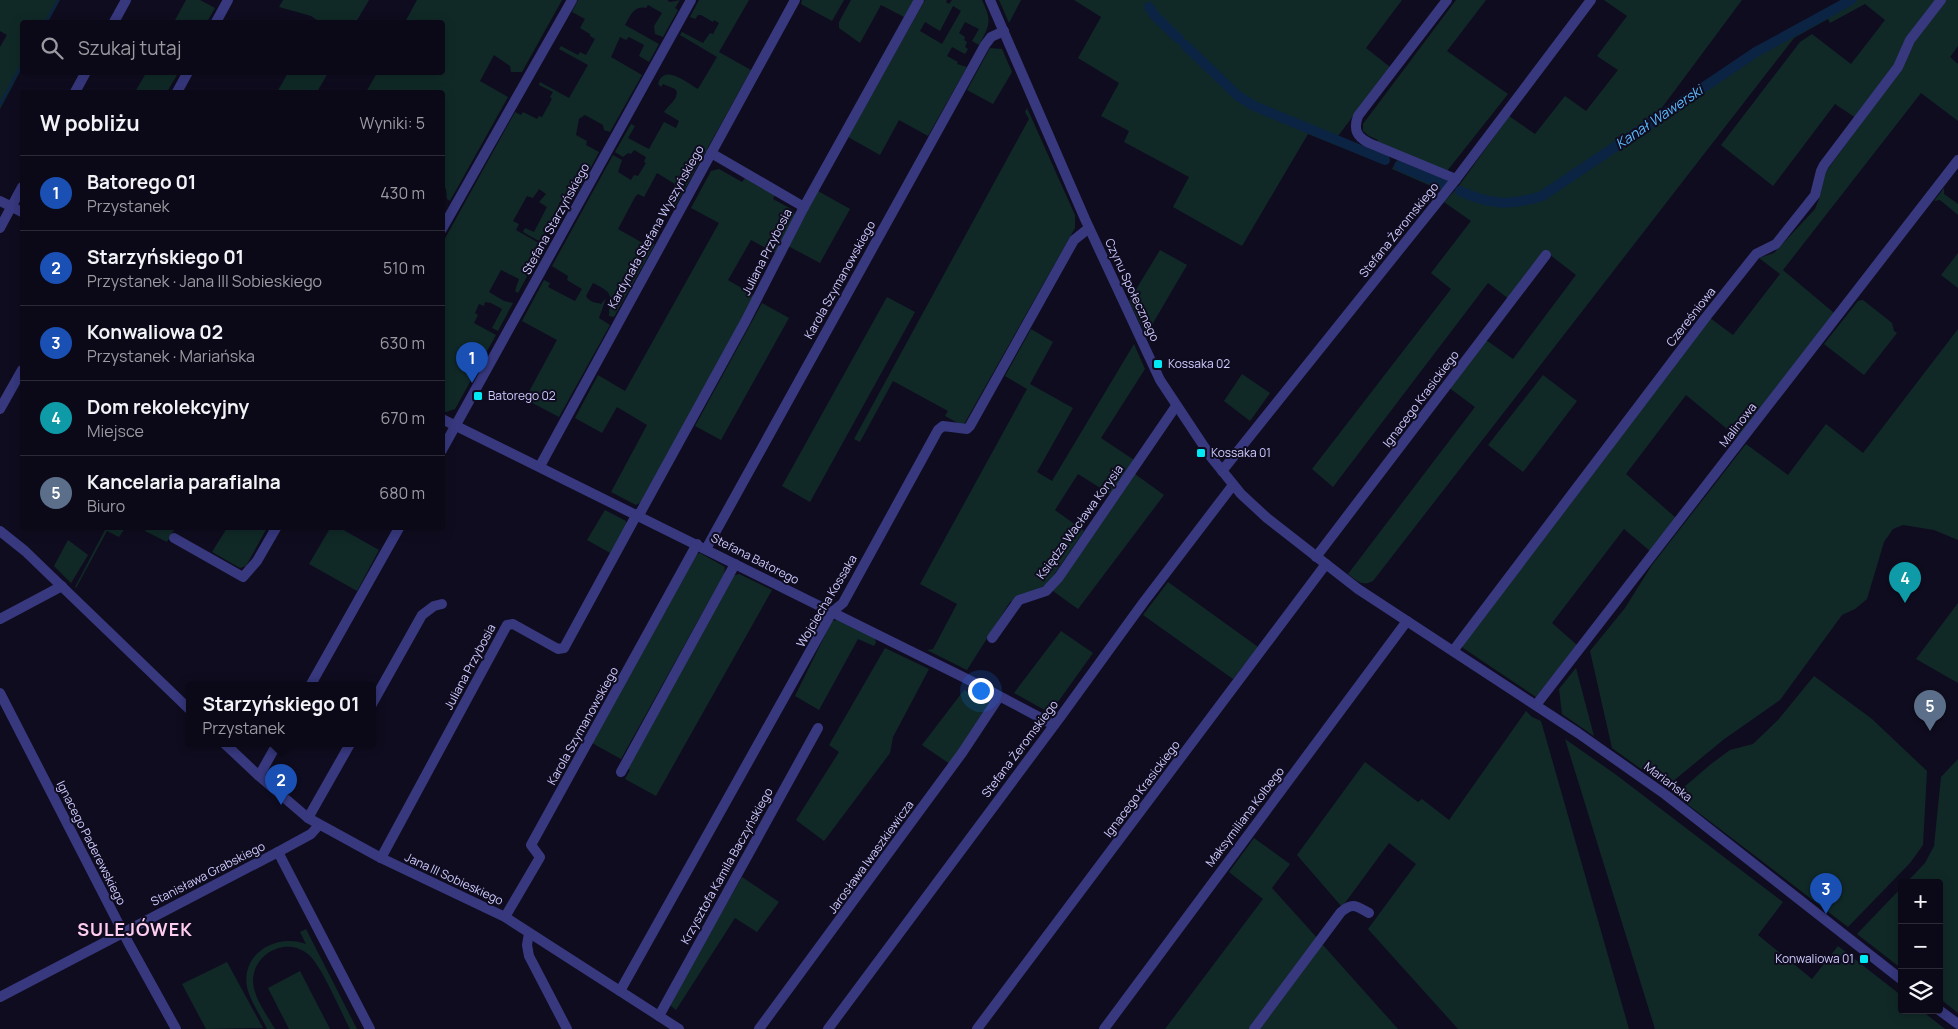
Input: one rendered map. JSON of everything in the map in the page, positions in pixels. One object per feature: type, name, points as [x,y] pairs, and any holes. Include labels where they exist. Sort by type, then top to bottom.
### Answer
[{"type":"street","points":[[115,20],[126,0]]},
{"type":"street","points":[[445,224],[572,0]]},
{"type":"street","name":"Stefana Starzyńskiego","points":[[445,445],[691,0]]},
{"type":"street","name":"Kardynała Stefana Wyszyńskiego","points":[[540,466],[796,0]]},
{"type":"street","name":"Juliana Przybosia","points":[[381,858],[507,625],[513,624],[558,649],[564,648],[745,322],[804,207],[919,0]]},
{"type":"street","name":"Czynu Społecznego","points":[[990,0],[1089,228],[1157,375],[1176,406],[1233,485],[1267,518],[1367,595],[1407,621]]},
{"type":"street","points":[[1447,0],[1358,116],[1355,125],[1356,132],[1369,143],[1456,179]]},
{"type":"street","name":"Stefana Żeromskiego","points":[[1222,471],[1456,179],[1591,0]]},
{"type":"street","name":"Czereśniowa","points":[[1453,651],[1711,310],[1756,254],[1776,244],[1815,195],[1824,165],[1898,67],[1910,40],[1941,0]]},
{"type":"street","points":[[217,20],[226,1]]},
{"type":"street","name":"Karola Szymanowskiego","points":[[505,917],[540,857],[531,845],[702,547],[985,45],[991,37],[1004,31]]},
{"type":"street","points":[[76,90],[84,75]]},
{"type":"street","points":[[178,90],[186,75]]},
{"type":"street","points":[[711,153],[804,207]]},
{"type":"street","name":"Malinowa","points":[[1536,705],[1958,160]]},
{"type":"street","points":[[0,228],[20,191]]},
{"type":"street","points":[[0,201],[20,211]]},
{"type":"street","name":"Wojciecha Kossaka","points":[[620,991],[832,612],[843,603],[938,430],[943,426],[966,429],[970,426],[1074,240],[1089,228]]},
{"type":"street","name":"Ignacego Krasickiego","points":[[1316,557],[1546,255]]},
{"type":"street","points":[[0,409],[20,374]]},
{"type":"street","name":"Księdza Wacława Korysia","points":[[992,638],[1019,600],[1046,591],[1059,577],[1176,406]]},
{"type":"street","name":"Stefana Batorego","points":[[445,420],[832,612],[1054,725]]},
{"type":"street","name":"Stefana Żeromskiego","points":[[828,1029],[1143,603],[1233,485]]},
{"type":"street","points":[[174,538],[243,578],[257,561],[275,530]]},
{"type":"street","points":[[312,682],[398,530]]},
{"type":"street","points":[[0,531],[25,551],[186,706]]},
{"type":"street","points":[[621,772],[735,564]]},
{"type":"street","name":"Ignacego Krasickiego","points":[[977,1029],[1326,564]]},
{"type":"street","points":[[0,619],[62,586]]},
{"type":"street","points":[[376,697],[422,615],[434,606],[442,604]]},
{"type":"street","name":"Mariańska","points":[[1407,621],[1536,705],[1666,795],[1898,977]]},
{"type":"street","name":"Maksymiliana Kolbego","points":[[1104,1029],[1407,621]]},
{"type":"street","name":"Ignacego Paderewskiego","points":[[0,693],[124,933],[176,1029]]},
{"type":"street","name":"Jarosława Iwaszkiewicza","points":[[759,1029],[956,761],[999,697]]},
{"type":"street","name":"Krzysztofa Kamila Baczyńskiego","points":[[659,1016],[818,728]]},
{"type":"street","name":"Jana III Sobieskiego","points":[[228,747],[259,776],[308,818],[319,825],[381,858],[505,917],[679,1029]]},
{"type":"street","points":[[259,776],[275,747]]},
{"type":"street","points":[[308,818],[348,747]]},
{"type":"street","name":"Stanisława Grabskiego","points":[[0,997],[278,852],[311,834],[319,825]]},
{"type":"street","points":[[278,852],[370,1029]]},
{"type":"street","points":[[1254,1029],[1341,912],[1352,906],[1369,913]]},
{"type":"street","points":[[530,933],[526,945],[529,956],[567,1029]]},
{"type":"street","points":[[1943,1013],[1958,1024]]},
{"type":"green space","points":[[0,0],[60,0],[49,20],[20,20],[20,72],[0,109],[0,47],[7,35],[0,31]]},
{"type":"green space","points":[[186,0],[200,0],[215,8],[208,20],[175,20]]},
{"type":"green space","points":[[283,0],[369,0],[357,20],[317,20],[311,16],[279,7]]},
{"type":"green space","points":[[417,0],[562,0],[522,72],[511,72],[510,66],[494,55],[480,81],[508,97],[450,201],[447,199],[445,188],[445,90],[367,90],[376,75],[445,75],[445,20],[406,20]]},
{"type":"green space","points":[[578,0],[667,0],[670,2],[680,0],[675,8],[678,10],[663,37],[655,34],[654,26],[662,13],[648,5],[646,8],[635,10],[629,18],[625,25],[659,44],[649,62],[639,56],[644,45],[629,37],[626,40],[620,37],[611,57],[642,75],[610,132],[604,130],[603,125],[585,115],[579,119],[576,135],[587,141],[586,145],[599,152],[578,192],[568,195],[559,203],[562,214],[556,211],[553,218],[557,222],[552,219],[549,225],[554,228],[553,230],[548,227],[544,233],[549,237],[543,234],[539,241],[523,232],[525,228],[534,232],[547,207],[539,202],[546,194],[539,189],[533,198],[527,196],[513,221],[519,224],[516,230],[544,246],[518,293],[515,291],[519,279],[501,270],[489,292],[504,301],[513,303],[498,331],[492,328],[502,309],[491,303],[485,302],[484,306],[479,304],[475,313],[478,315],[474,323],[496,335],[455,409],[446,412],[445,238],[515,112],[521,115],[523,112],[537,119],[539,116],[542,117],[552,99],[550,97],[553,92],[539,85],[540,82],[569,98],[588,65],[559,49],[561,46],[578,55],[580,52],[586,55],[595,39],[580,28],[585,19],[572,12]]},
{"type":"green space","points":[[699,0],[749,0],[719,52],[751,70],[676,205],[667,200],[675,184],[657,173],[644,197],[638,194],[635,197],[618,229],[648,246],[655,244],[614,317],[609,316],[610,295],[593,283],[586,296],[591,301],[601,304],[606,298],[599,318],[610,325],[559,417],[525,399],[557,340],[522,321],[544,280],[550,283],[548,287],[575,301],[582,289],[567,280],[568,276],[552,266],[613,155],[622,160],[618,172],[631,180],[634,175],[638,176],[646,163],[644,162],[646,157],[634,150],[631,154],[628,153],[623,157],[615,152],[631,124],[635,126],[628,138],[649,149],[664,122],[676,128],[679,121],[664,112],[674,101],[677,92],[675,89],[663,84],[661,87],[658,84],[661,78],[665,75],[676,76],[698,89],[717,57],[680,35],[682,32],[703,43],[710,33],[713,34],[719,23],[714,20],[713,22],[701,15],[698,15],[695,19],[690,17]]},
{"type":"green space","points":[[802,0],[844,0],[832,21],[801,4]]},
{"type":"green space","points":[[851,0],[914,0],[904,17],[881,5],[860,43],[839,28],[839,22]]},
{"type":"green space","points":[[925,0],[947,0],[946,2],[949,4],[952,0],[982,0],[988,18],[986,32],[979,45],[972,41],[979,29],[965,22],[959,33],[965,37],[964,40],[967,42],[965,47],[968,49],[965,54],[952,47],[947,56],[958,62],[957,64],[967,67],[928,136],[899,120],[880,155],[848,137]],"holes":[[[953,6],[961,11],[942,44],[920,31],[925,22],[940,31]]]},
{"type":"green space","points":[[999,0],[1021,0],[1009,23]]},
{"type":"green space","points":[[1074,0],[1402,0],[1366,48],[1390,67],[1338,136],[1389,156],[1385,165],[1308,134],[1242,246],[1173,207],[1189,177],[1124,142],[1129,131],[1101,116],[1119,83],[1078,58],[1101,17]]},
{"type":"green space","points":[[1456,0],[1486,0],[1447,51],[1508,94],[1447,171],[1376,143],[1378,140],[1363,131],[1363,124]]},
{"type":"green space","points":[[1604,0],[1742,0],[1655,117],[1756,48],[1844,0],[1937,0],[1897,63],[1856,118],[1835,104],[1773,186],[1721,145],[1800,42],[1812,34],[1851,64],[1885,20],[1865,4],[1830,23],[1828,19],[1794,38],[1373,581],[1369,583],[1359,582],[1348,574],[1475,407],[1448,387],[1486,340],[1513,359],[1576,275],[1545,251],[1509,299],[1488,283],[1333,487],[1312,469],[1451,289],[1431,273],[1471,221],[1444,202],[1458,187],[1509,116],[1535,134],[1565,96],[1586,111],[1618,70],[1597,56],[1627,16]]},
{"type":"green space","points":[[1945,0],[1958,0],[1958,46],[1950,57],[1958,64],[1958,121],[1921,93],[1783,270],[1834,313],[1738,438],[1686,395],[1626,474],[1676,518],[1650,551],[1624,529],[1552,623],[1577,645],[1536,697],[1463,648],[1463,644],[1710,318],[1733,335],[1780,274],[1759,258],[1774,253],[1815,209],[1824,174],[1900,71],[1911,43]]},
{"type":"green space","points":[[990,48],[1002,49],[1012,72],[993,104],[967,90]]},
{"type":"green space","points":[[145,75],[177,75],[168,90],[136,90]]},
{"type":"green space","points":[[287,75],[327,75],[318,90],[278,90]]},
{"type":"green space","points":[[1027,108],[1075,215],[1075,228],[963,426],[945,416],[948,411],[893,381],[860,442],[854,439],[1029,119],[1025,112]]},
{"type":"green space","points":[[1397,160],[1444,179],[1443,187],[1440,190],[1392,169]]},
{"type":"green space","points":[[719,169],[742,182],[745,178],[775,195],[773,199],[793,210],[795,215],[775,253],[751,240],[728,280],[755,296],[643,501],[636,505],[611,492],[647,425],[617,407],[602,433],[575,418],[598,375],[625,391],[719,223],[691,208],[711,171]]},
{"type":"green space","points":[[1944,188],[1944,194],[1958,204],[1958,215],[1940,200],[1934,201]]},
{"type":"green space","points":[[818,191],[850,209],[820,263],[788,246]]},
{"type":"green space","points":[[1160,250],[1187,265],[1146,335],[1129,301]]},
{"type":"green space","points":[[1958,253],[1958,288],[1941,275]]},
{"type":"green space","points":[[887,297],[915,312],[810,502],[782,486]]},
{"type":"green space","points":[[1863,300],[1892,323],[1894,331],[1897,333],[1864,375],[1824,344],[1858,301]]},
{"type":"green space","points":[[762,303],[789,318],[721,440],[695,426]]},
{"type":"green space","points":[[1031,329],[1053,342],[1030,384],[1073,408],[1037,472],[1052,481],[1134,344],[1145,369],[1101,438],[1134,460],[1110,494],[1078,474],[1055,510],[1084,531],[1046,585],[1010,602],[967,670],[927,650],[933,649],[957,604],[920,584],[1027,389],[1005,376]]},
{"type":"green space","points":[[1958,329],[1958,540],[1934,530],[1903,525],[1893,529],[1884,542],[1867,599],[1855,609],[1842,615],[1780,700],[1723,740],[1666,787],[1612,748],[1590,651],[1625,608],[1652,565],[1746,444],[1788,475],[1826,424],[1863,453]]},
{"type":"green space","points":[[1242,374],[1270,393],[1250,421],[1224,401]]},
{"type":"green space","points":[[1543,375],[1577,401],[1523,472],[1488,445]]},
{"type":"green space","points":[[1135,474],[1164,495],[1078,609],[1053,591]]},
{"type":"green space","points":[[605,510],[626,521],[626,527],[612,554],[587,540]]},
{"type":"green space","points":[[105,530],[124,530],[119,537],[107,531],[75,587]]},
{"type":"green space","points":[[146,530],[174,530],[167,542]]},
{"type":"green space","points":[[226,530],[266,530],[246,566],[240,568],[212,552]]},
{"type":"green space","points":[[329,530],[344,530],[379,550],[357,591],[309,564]]},
{"type":"green space","points":[[68,540],[88,555],[71,583],[54,566]]},
{"type":"green space","points":[[700,553],[725,567],[724,574],[621,759],[590,742],[697,554]]},
{"type":"green space","points":[[739,574],[772,590],[656,796],[625,779],[630,770],[627,768],[732,576]]},
{"type":"green space","points":[[1168,582],[1258,647],[1233,679],[1143,615]]},
{"type":"green space","points":[[1958,603],[1958,683],[1916,659]]},
{"type":"green space","points":[[838,620],[874,637],[876,642],[874,646],[858,639],[819,710],[795,696],[832,621]]},
{"type":"green space","points":[[1061,631],[1093,653],[1050,713],[1014,693]]},
{"type":"green space","points":[[885,648],[929,669],[893,737],[890,753],[824,841],[796,820],[839,752],[829,745]]},
{"type":"green space","points":[[1576,668],[1594,736],[1562,714],[1559,689]]},
{"type":"green space","points":[[1814,676],[1872,719],[1927,771],[1923,845],[1910,863],[1848,927],[1678,797],[1683,788],[1730,750],[1753,744],[1778,720]]},
{"type":"green space","points":[[964,690],[992,702],[950,764],[922,745]]},
{"type":"green space","points":[[1526,711],[1532,717],[1541,721],[1629,1029],[1458,1029],[1368,929],[1416,864],[1389,843],[1342,907],[1297,855],[1365,762],[1418,802],[1422,799],[1449,820]]},
{"type":"green space","points":[[1565,739],[1615,774],[1783,902],[1758,935],[1812,979],[1838,946],[1898,993],[1898,1014],[1926,1014],[1945,1029],[1655,1029]]},
{"type":"green space","points":[[1958,759],[1958,1013],[1943,1001],[1943,879],[1910,879],[1925,863],[1934,846],[1941,777]]},
{"type":"green space","points":[[1254,838],[1290,864],[1272,888],[1318,939],[1251,1029],[1165,1029],[1263,899],[1229,872]]},
{"type":"green space","points":[[742,877],[779,902],[757,932],[735,918],[676,1010],[671,1006],[670,1002]]},
{"type":"green space","points":[[1898,891],[1898,966],[1857,934]]},
{"type":"green space","points":[[306,929],[357,1029],[350,1029],[314,960],[301,949],[282,947],[274,950],[259,962],[255,970],[253,980],[255,993],[275,1029],[267,1029],[253,1003],[248,992],[247,975],[250,964],[255,956],[263,949],[284,941],[306,944],[300,932]]},
{"type":"green space","points":[[1322,944],[1398,1029],[1259,1029]]},
{"type":"green space","points":[[227,962],[263,1028],[206,1029],[182,984]]},
{"type":"green space","points":[[300,971],[330,1029],[289,1029],[268,988]]},
{"type":"waterway","points":[[47,20],[58,0]]},
{"type":"waterway","name":"Kanał Wawerski","points":[[1460,191],[1481,199],[1510,203],[1542,196],[1756,52],[1851,0]]},
{"type":"waterway","name":"Kanał Wawerski","points":[[1149,7],[1155,16],[1179,39]]},
{"type":"waterway","name":"Kanał Wawerski","points":[[1185,45],[1238,96],[1254,106],[1385,160]]},
{"type":"waterway","points":[[0,105],[20,68]]},
{"type":"waterway","name":"Kanał Wawerski","points":[[1399,166],[1445,185]]},
{"type":"place","name":"Kossaka 02","points":[[1158,364]]},
{"type":"place","name":"Batorego 01","points":[[472,383]]},
{"type":"place","name":"Batorego 02","points":[[478,396]]},
{"type":"place","name":"Kossaka 01","points":[[1201,453]]},
{"type":"place","name":"Dom rekolekcyjny","points":[[1905,603]]},
{"type":"place","name":"Kancelaria parafialna","points":[[1930,731]]},
{"type":"place","name":"Starzyńskiego 01","points":[[281,805]]},
{"type":"place","name":"Konwaliowa 02","points":[[1826,914]]},
{"type":"place","name":"Konwaliowa 01","points":[[1864,959]]},
{"type":"district","name":"SULEJÓWEK","points":[[135,930]]}]
